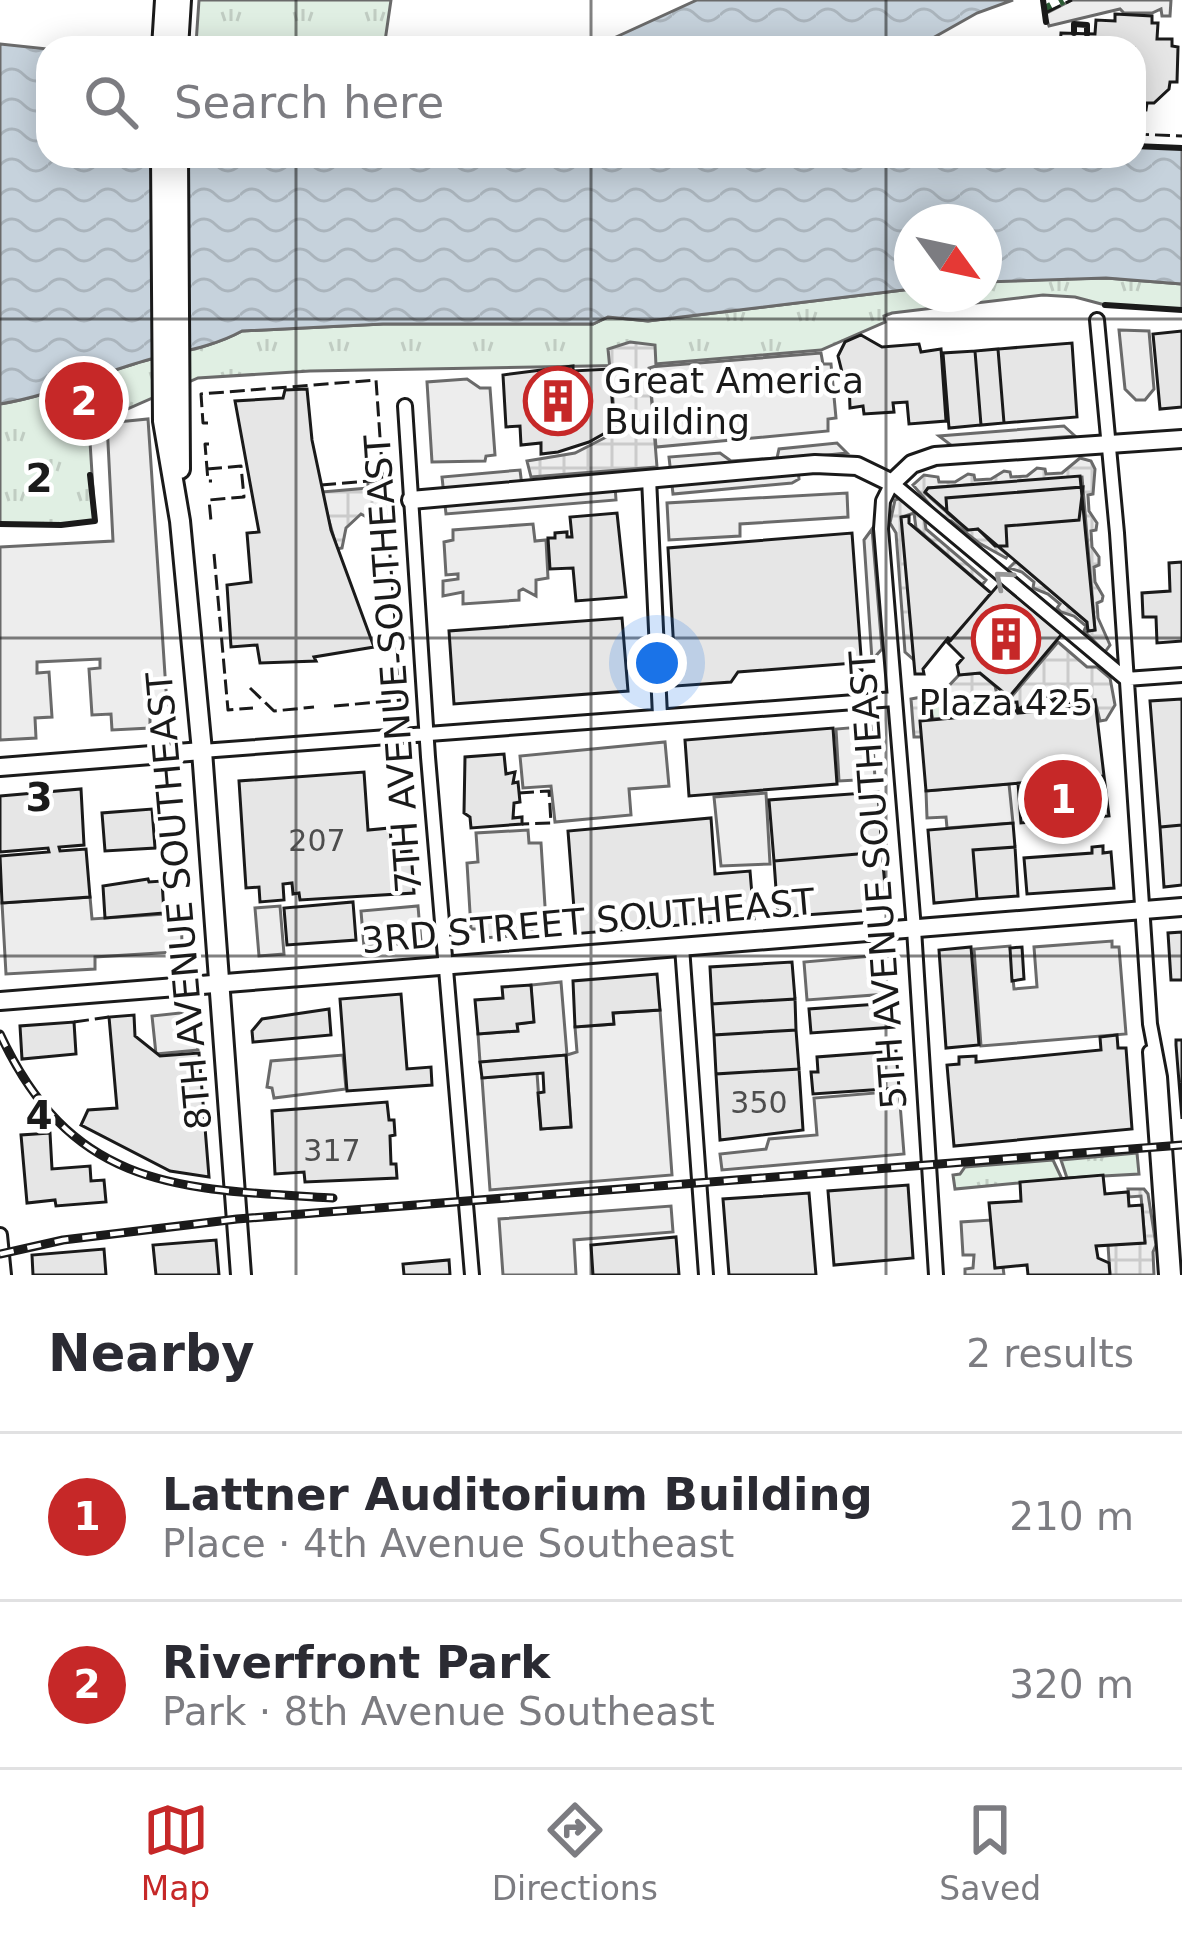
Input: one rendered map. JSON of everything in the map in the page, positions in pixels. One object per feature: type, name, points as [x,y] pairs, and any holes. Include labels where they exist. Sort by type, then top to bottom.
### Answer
[{"type":"main road","points":[[163,36],[166,0]]},
{"type":"main road","points":[[179,36],[181,0]]},
{"type":"main road","points":[[164,168],[169,194]]},
{"type":"main road","points":[[169,194],[175,168]]},
{"type":"main road","name":"8TH AVENUE SOUTHEAST","points":[[169,194],[171,418],[242,1275]]},
{"type":"street","points":[[1097,320],[1151,1033],[1160,1077],[1170,1275]]},
{"type":"street","name":"7TH AVENUE SOUTHEAST","points":[[405,406],[472,1275]]},
{"type":"street","points":[[892,484],[911,464],[935,456],[1182,439]]},
{"type":"street","points":[[411,500],[836,463],[864,468],[892,484],[1126,680],[1182,676]]},
{"type":"street","points":[[649,478],[660,716]]},
{"type":"street","name":"5TH AVENUE SOUTHEAST","points":[[892,484],[880,518],[936,1275]]},
{"type":"street","points":[[0,767],[895,699]]},
{"type":"street","name":"3RD STREET SOUTHEAST","points":[[0,1001],[1182,907]]},
{"type":"street","points":[[682,947],[706,1275]]},
{"type":"street","points":[[0,1235],[4,1275]]},
{"type":"green space","points":[[199,0],[391,0],[386,36],[197,36]]},
{"type":"green space","points":[[1106,278],[1182,284],[1182,310],[1043,295],[1002,300],[1002,281]]},
{"type":"green space","points":[[894,291],[894,312],[900,312],[821,350],[643,365],[310,371],[198,378],[89,426],[95,521],[0,524],[0,404],[206,346],[242,331],[383,324],[593,324],[608,317],[648,321]]},
{"type":"green space","points":[[997,694],[998,714],[932,719],[930,702],[935,699]]},
{"type":"green space","points":[[1137,1153],[1139,1174],[1067,1178],[1061,1160]]},
{"type":"green space","points":[[1053,1160],[1062,1179],[955,1189],[953,1175],[965,1167]]},
{"type":"shaded area","points":[[1072,0],[1171,0],[1170,16],[1162,16],[1161,9],[1124,13],[1120,9],[1049,26],[1045,14]]},
{"type":"shaded area","points":[[1119,330],[1149,331],[1154,389],[1145,400],[1136,400],[1125,389]]},
{"type":"shaded area","points":[[630,342],[655,345],[656,366],[649,368],[657,467],[531,477],[527,461],[575,453],[616,432],[608,349]]},
{"type":"shaded area","points":[[821,353],[823,364],[831,364],[836,418],[828,419],[828,431],[656,447],[649,367]]},
{"type":"shaded area","points":[[467,379],[480,388],[490,388],[495,455],[486,456],[485,461],[432,462],[427,382]]},
{"type":"shaded area","points":[[148,419],[167,705],[157,706],[150,716],[150,728],[112,730],[111,714],[92,715],[89,669],[100,668],[100,659],[37,662],[37,673],[49,672],[52,717],[35,718],[36,738],[0,740],[0,547],[113,541],[107,423]]},
{"type":"shaded area","points":[[1064,426],[1075,436],[952,446],[939,436]]},
{"type":"shaded area","points":[[837,443],[847,453],[797,458],[799,479],[792,483],[673,494],[669,457],[720,453],[731,461],[777,458],[779,449]]},
{"type":"shaded area","points":[[1080,458],[1091,461],[1095,469],[1093,494],[1088,495],[1089,511],[1097,523],[1091,531],[1092,547],[1099,557],[1095,582],[1103,596],[1097,603],[1098,618],[1110,645],[1105,652],[1084,631],[1086,626],[1061,612],[1060,604],[1033,588],[1034,582],[1022,572],[1009,568],[1016,561],[1087,622],[1088,631],[1095,630],[1082,477],[928,488],[925,493],[967,530],[978,529],[1006,558],[943,520],[913,485],[924,475],[955,482],[968,474],[975,480],[991,479],[1004,471],[1011,477],[1027,476],[1037,468],[1045,469],[1046,474],[1062,473]]},
{"type":"shaded area","points":[[520,470],[523,494],[615,486],[616,500],[446,514],[442,477]]},
{"type":"shaded area","points":[[388,480],[391,530],[375,530],[372,520],[361,514],[346,528],[342,548],[337,549],[321,492],[368,488],[368,482]]},
{"type":"shaded area","points":[[847,493],[848,517],[740,524],[740,536],[669,540],[667,503]]},
{"type":"shaded area","points":[[901,498],[924,516],[926,529],[986,580],[982,585],[916,528],[914,513],[902,517],[914,660],[905,652],[896,533],[890,523],[895,500]]},
{"type":"shaded area","points":[[533,524],[535,541],[546,540],[548,578],[536,580],[536,596],[523,589],[519,600],[463,604],[463,592],[443,596],[443,581],[458,579],[458,574],[446,575],[444,542],[453,540],[453,530]]},
{"type":"shaded area","points":[[872,529],[882,649],[872,660],[864,540]]},
{"type":"shaded area","points":[[1058,642],[1087,667],[1097,667],[1110,678],[1115,705],[1106,720],[1100,721],[1095,700],[1078,708],[1072,701],[1055,701],[1049,693],[1018,711],[1005,703],[1004,693],[1012,696]]},
{"type":"shaded area","points":[[980,673],[997,694],[931,699],[932,719],[921,721],[922,737],[914,737],[911,699],[942,693],[959,675]]},
{"type":"shaded area","points":[[872,726],[875,779],[839,781],[836,729]]},
{"type":"shaded area","points":[[665,742],[669,786],[629,789],[631,815],[555,822],[551,786],[523,788],[520,756]]},
{"type":"shaded area","points":[[1009,784],[1013,823],[947,828],[946,817],[927,818],[926,791]]},
{"type":"shaded area","points":[[766,793],[770,864],[721,866],[714,797]]},
{"type":"shaded area","points":[[528,830],[529,843],[541,843],[546,922],[532,924],[532,935],[482,938],[481,929],[471,929],[467,863],[478,862],[476,833]]},
{"type":"shaded area","points":[[90,897],[92,919],[181,913],[182,944],[175,952],[95,957],[95,969],[6,974],[2,903]]},
{"type":"shaded area","points":[[280,906],[284,954],[259,956],[255,908]]},
{"type":"shaded area","points":[[418,906],[421,942],[364,947],[361,911]]},
{"type":"shaded area","points":[[1112,941],[1112,947],[1119,947],[1126,1034],[981,1046],[974,949],[1010,946],[1014,989],[1037,987],[1034,947]]},
{"type":"shaded area","points":[[884,955],[887,994],[807,1000],[804,962]]},
{"type":"shaded area","points":[[561,982],[567,1055],[577,1052],[575,1027],[613,1024],[613,1013],[660,1010],[672,1175],[490,1190],[482,1078],[537,1073],[541,1129],[571,1126],[566,1055],[480,1062],[478,1034],[517,1031],[517,1024],[533,1022],[531,985]]},
{"type":"shaded area","points":[[189,1012],[195,1017],[198,1050],[156,1054],[152,1016]]},
{"type":"shaded area","points":[[343,1055],[346,1089],[274,1098],[272,1088],[267,1087],[271,1061]]},
{"type":"shaded area","points":[[899,1091],[904,1154],[722,1170],[720,1154],[766,1149],[769,1139],[817,1135],[814,1098]]},
{"type":"shaded area","points":[[1128,1189],[1144,1189],[1148,1194],[1156,1245],[1154,1275],[1110,1275],[1108,1245],[1145,1242],[1141,1196],[1129,1197]]},
{"type":"shaded area","points":[[671,1206],[673,1232],[574,1240],[576,1275],[503,1275],[499,1219]]},
{"type":"shaded area","points":[[991,1220],[995,1267],[1003,1267],[1004,1275],[965,1275],[965,1269],[973,1268],[974,1255],[963,1255],[961,1222]]},
{"type":"water","points":[[697,0],[1013,0],[936,36],[618,36]]},
{"type":"water","points":[[0,44],[36,48],[36,168],[1146,168],[1146,146],[1182,148],[1182,284],[1106,278],[1002,281],[1002,204],[894,204],[894,291],[648,321],[608,317],[593,324],[383,324],[242,331],[0,404]]},
{"type":"building","points":[[1115,14],[1152,16],[1152,23],[1158,23],[1157,39],[1172,39],[1172,46],[1178,47],[1177,82],[1170,82],[1154,103],[1147,103],[1146,110],[1146,36],[1061,36],[1095,34],[1096,20],[1115,21]]},
{"type":"building","points":[[1182,331],[1182,407],[1160,409],[1153,334]]},
{"type":"building","points":[[861,335],[882,347],[919,344],[921,352],[941,349],[946,421],[909,424],[907,402],[893,403],[894,412],[864,414],[863,406],[850,408],[849,380],[838,356],[845,342]]},
{"type":"building","points":[[1072,343],[1077,417],[1004,423],[998,349]]},
{"type":"building","points":[[998,349],[1004,423],[981,425],[975,351]]},
{"type":"building","points":[[975,351],[981,425],[949,428],[943,353]]},
{"type":"building","name":"Great America Building","points":[[573,366],[573,371],[610,369],[614,428],[558,452],[541,454],[541,443],[521,445],[520,426],[506,427],[503,375]]},
{"type":"building","points":[[307,389],[312,440],[331,530],[374,647],[314,657],[316,661],[260,663],[257,645],[231,647],[227,585],[251,582],[247,533],[259,532],[235,401],[283,398],[285,390]]},
{"type":"building","points":[[1080,476],[1095,630],[1088,631],[1087,622],[978,529],[968,530],[925,492],[928,488]]},
{"type":"building","points":[[1083,487],[1079,520],[1006,526],[1007,546],[995,546],[978,529],[968,530],[947,512],[946,498]]},
{"type":"building","points":[[617,513],[626,597],[576,601],[573,568],[550,569],[548,538],[567,532],[572,537],[570,517]]},
{"type":"building","points":[[909,516],[909,523],[991,593],[948,638],[923,669],[924,674],[915,674],[901,517]]},
{"type":"building","points":[[852,533],[862,670],[854,663],[738,672],[731,682],[676,686],[668,548]]},
{"type":"building","points":[[1182,562],[1182,641],[1157,643],[1156,617],[1143,617],[1142,593],[1170,591],[1169,563]]},
{"type":"building","name":"Plaza 425","points":[[1000,583],[1062,634],[1009,697],[980,673],[959,675],[957,665],[963,658],[948,643]]},
{"type":"building","points":[[622,618],[628,691],[454,704],[449,631]]},
{"type":"building","points":[[1182,699],[1182,825],[1160,827],[1150,701]]},
{"type":"building","points":[[1095,700],[1104,776],[926,791],[920,721],[998,714],[997,704],[1002,703],[1017,702],[1018,713],[1086,707],[1085,701]]},
{"type":"building","points":[[833,728],[837,784],[689,796],[685,740]]},
{"type":"building","points":[[504,754],[506,774],[515,772],[513,783],[518,782],[520,802],[514,803],[513,818],[522,817],[522,824],[471,828],[470,817],[464,813],[465,757]]},
{"type":"building","points":[[364,772],[368,830],[390,828],[392,853],[411,851],[414,893],[300,900],[299,893],[293,894],[292,883],[283,884],[284,900],[260,902],[259,887],[246,888],[239,781]]},
{"type":"building","points":[[1104,776],[1109,816],[1021,823],[1018,783]]},
{"type":"building","points":[[81,789],[84,845],[59,847],[60,851],[86,849],[90,897],[2,903],[0,856],[49,852],[48,848],[0,852],[0,796]]},
{"type":"building","points":[[878,792],[882,852],[774,861],[769,800]]},
{"type":"building","points":[[152,809],[155,848],[105,851],[102,813]]},
{"type":"building","points":[[711,818],[715,874],[750,871],[754,919],[572,934],[568,831]]},
{"type":"building","points":[[1013,823],[1015,847],[973,850],[977,899],[934,903],[928,830]]},
{"type":"building","points":[[1182,825],[1182,885],[1164,887],[1160,827]]},
{"type":"building","points":[[1103,846],[1103,853],[1111,852],[1114,888],[1027,894],[1024,858],[1092,853],[1092,847]]},
{"type":"building","points":[[1015,847],[1018,896],[977,899],[973,850]]},
{"type":"building","points":[[882,852],[887,909],[778,917],[774,861]]},
{"type":"building","points":[[162,881],[164,913],[105,918],[103,886]]},
{"type":"building","points":[[353,902],[356,940],[287,945],[284,908]]},
{"type":"building","points":[[1182,932],[1182,980],[1171,980],[1168,933]]},
{"type":"building","points":[[971,947],[979,1045],[946,1048],[939,950]]},
{"type":"building","points":[[1022,947],[1024,979],[1012,981],[1010,948]]},
{"type":"building","points":[[792,962],[795,999],[712,1004],[710,967]]},
{"type":"building","points":[[657,974],[660,1010],[613,1013],[614,1024],[575,1027],[573,981]]},
{"type":"building","points":[[531,985],[534,1022],[517,1024],[518,1031],[478,1034],[475,1000],[503,998],[502,987]]},
{"type":"building","points":[[401,994],[407,1069],[431,1067],[432,1085],[347,1091],[340,999]]},
{"type":"building","points":[[795,999],[796,1030],[714,1035],[712,1004]]},
{"type":"building","points":[[892,1003],[894,1027],[811,1033],[809,1009]]},
{"type":"building","points":[[329,1009],[331,1035],[253,1042],[252,1031],[262,1019]]},
{"type":"building","points":[[134,1015],[135,1036],[160,1056],[199,1053],[209,1177],[170,1171],[81,1125],[88,1110],[117,1108],[109,1017]]},
{"type":"building","points":[[74,1022],[76,1054],[22,1059],[20,1026]]},
{"type":"building","points":[[796,1030],[799,1069],[716,1074],[714,1035]]},
{"type":"building","points":[[1117,1035],[1118,1048],[1126,1048],[1132,1129],[954,1146],[947,1065],[959,1064],[959,1057],[976,1056],[976,1062],[1101,1050],[1100,1037]]},
{"type":"building","points":[[1176,1040],[1182,1040],[1182,1119],[1176,1045]]},
{"type":"building","points":[[896,1051],[899,1088],[813,1094],[811,1072],[818,1072],[817,1057]]},
{"type":"building","points":[[566,1055],[571,1127],[541,1129],[538,1093],[544,1092],[543,1073],[482,1078],[480,1062]]},
{"type":"building","points":[[799,1069],[803,1130],[720,1140],[716,1074]]},
{"type":"building","points":[[387,1102],[389,1120],[394,1120],[391,1164],[396,1164],[397,1178],[305,1182],[304,1172],[275,1174],[272,1111]]},
{"type":"building","points":[[50,1133],[52,1169],[90,1166],[91,1181],[104,1180],[106,1202],[27,1203],[21,1135]]},
{"type":"building","points":[[1103,1175],[1105,1194],[1128,1192],[1129,1206],[1142,1205],[1145,1243],[1096,1246],[1098,1258],[1109,1263],[1110,1275],[1028,1275],[1027,1265],[995,1268],[989,1203],[1021,1201],[1020,1182]]},
{"type":"building","points":[[908,1185],[913,1258],[834,1265],[828,1191]]},
{"type":"building","points":[[809,1193],[816,1275],[729,1275],[723,1199]]},
{"type":"building","points":[[676,1237],[679,1275],[593,1275],[591,1245]]},
{"type":"building","points":[[216,1240],[219,1275],[156,1275],[153,1245]]},
{"type":"building","points":[[104,1249],[106,1275],[33,1275],[32,1255]]},
{"type":"building","points":[[449,1260],[450,1275],[404,1275],[403,1264]]},
{"type":"railway","points":[[0,1034],[29,1086],[61,1125],[97,1153],[136,1172],[180,1184],[333,1198]]},
{"type":"railway","points":[[0,1254],[63,1240],[237,1219],[1182,1145]]},
{"type":"hedge","points":[[1046,9],[1063,0]]},
{"type":"fence","points":[[1047,12],[1072,0]]},
{"type":"fence","points":[[1146,134],[1182,136]]},
{"type":"fence","points":[[208,423],[203,423],[201,394],[376,380],[383,480],[320,485]]},
{"type":"fence","points":[[209,444],[205,444],[208,481],[212,481]]},
{"type":"fence","points":[[207,469],[241,466],[244,497],[209,500],[211,521]]},
{"type":"fence","points":[[334,706],[401,700],[389,542]]},
{"type":"fence","points":[[214,554],[228,710],[253,708]]},
{"type":"fence","points":[[250,688],[274,711],[314,707]]},
{"type":"fence","points":[[932,719],[930,699],[997,694],[997,704]]},
{"type":"fence","points":[[519,793],[549,791],[551,823],[522,824]]},
{"type":"fence","points":[[74,1022],[109,1017]]},
{"type":"wall","points":[[1043,0],[1046,22]]},
{"type":"wall","points":[[1074,33],[1074,24],[1087,25],[1087,34]]},
{"type":"wall","points":[[1146,146],[1182,148]]},
{"type":"wall","points":[[1105,305],[1182,310]]},
{"type":"wall","points":[[0,524],[95,521],[90,475]]},
{"type":"wall","points":[[1018,711],[1049,693],[1055,701],[1072,701],[1078,708]]},
{"type":"place","name":"Riverfront Park","points":[[84,401]]},
{"type":"place","name":"Great America Building","points":[[558,401]]},
{"type":"place","name":"Plaza 425","points":[[1006,639]]},
{"type":"place","name":"Lattner Auditorium Building","points":[[1063,799]]}]
